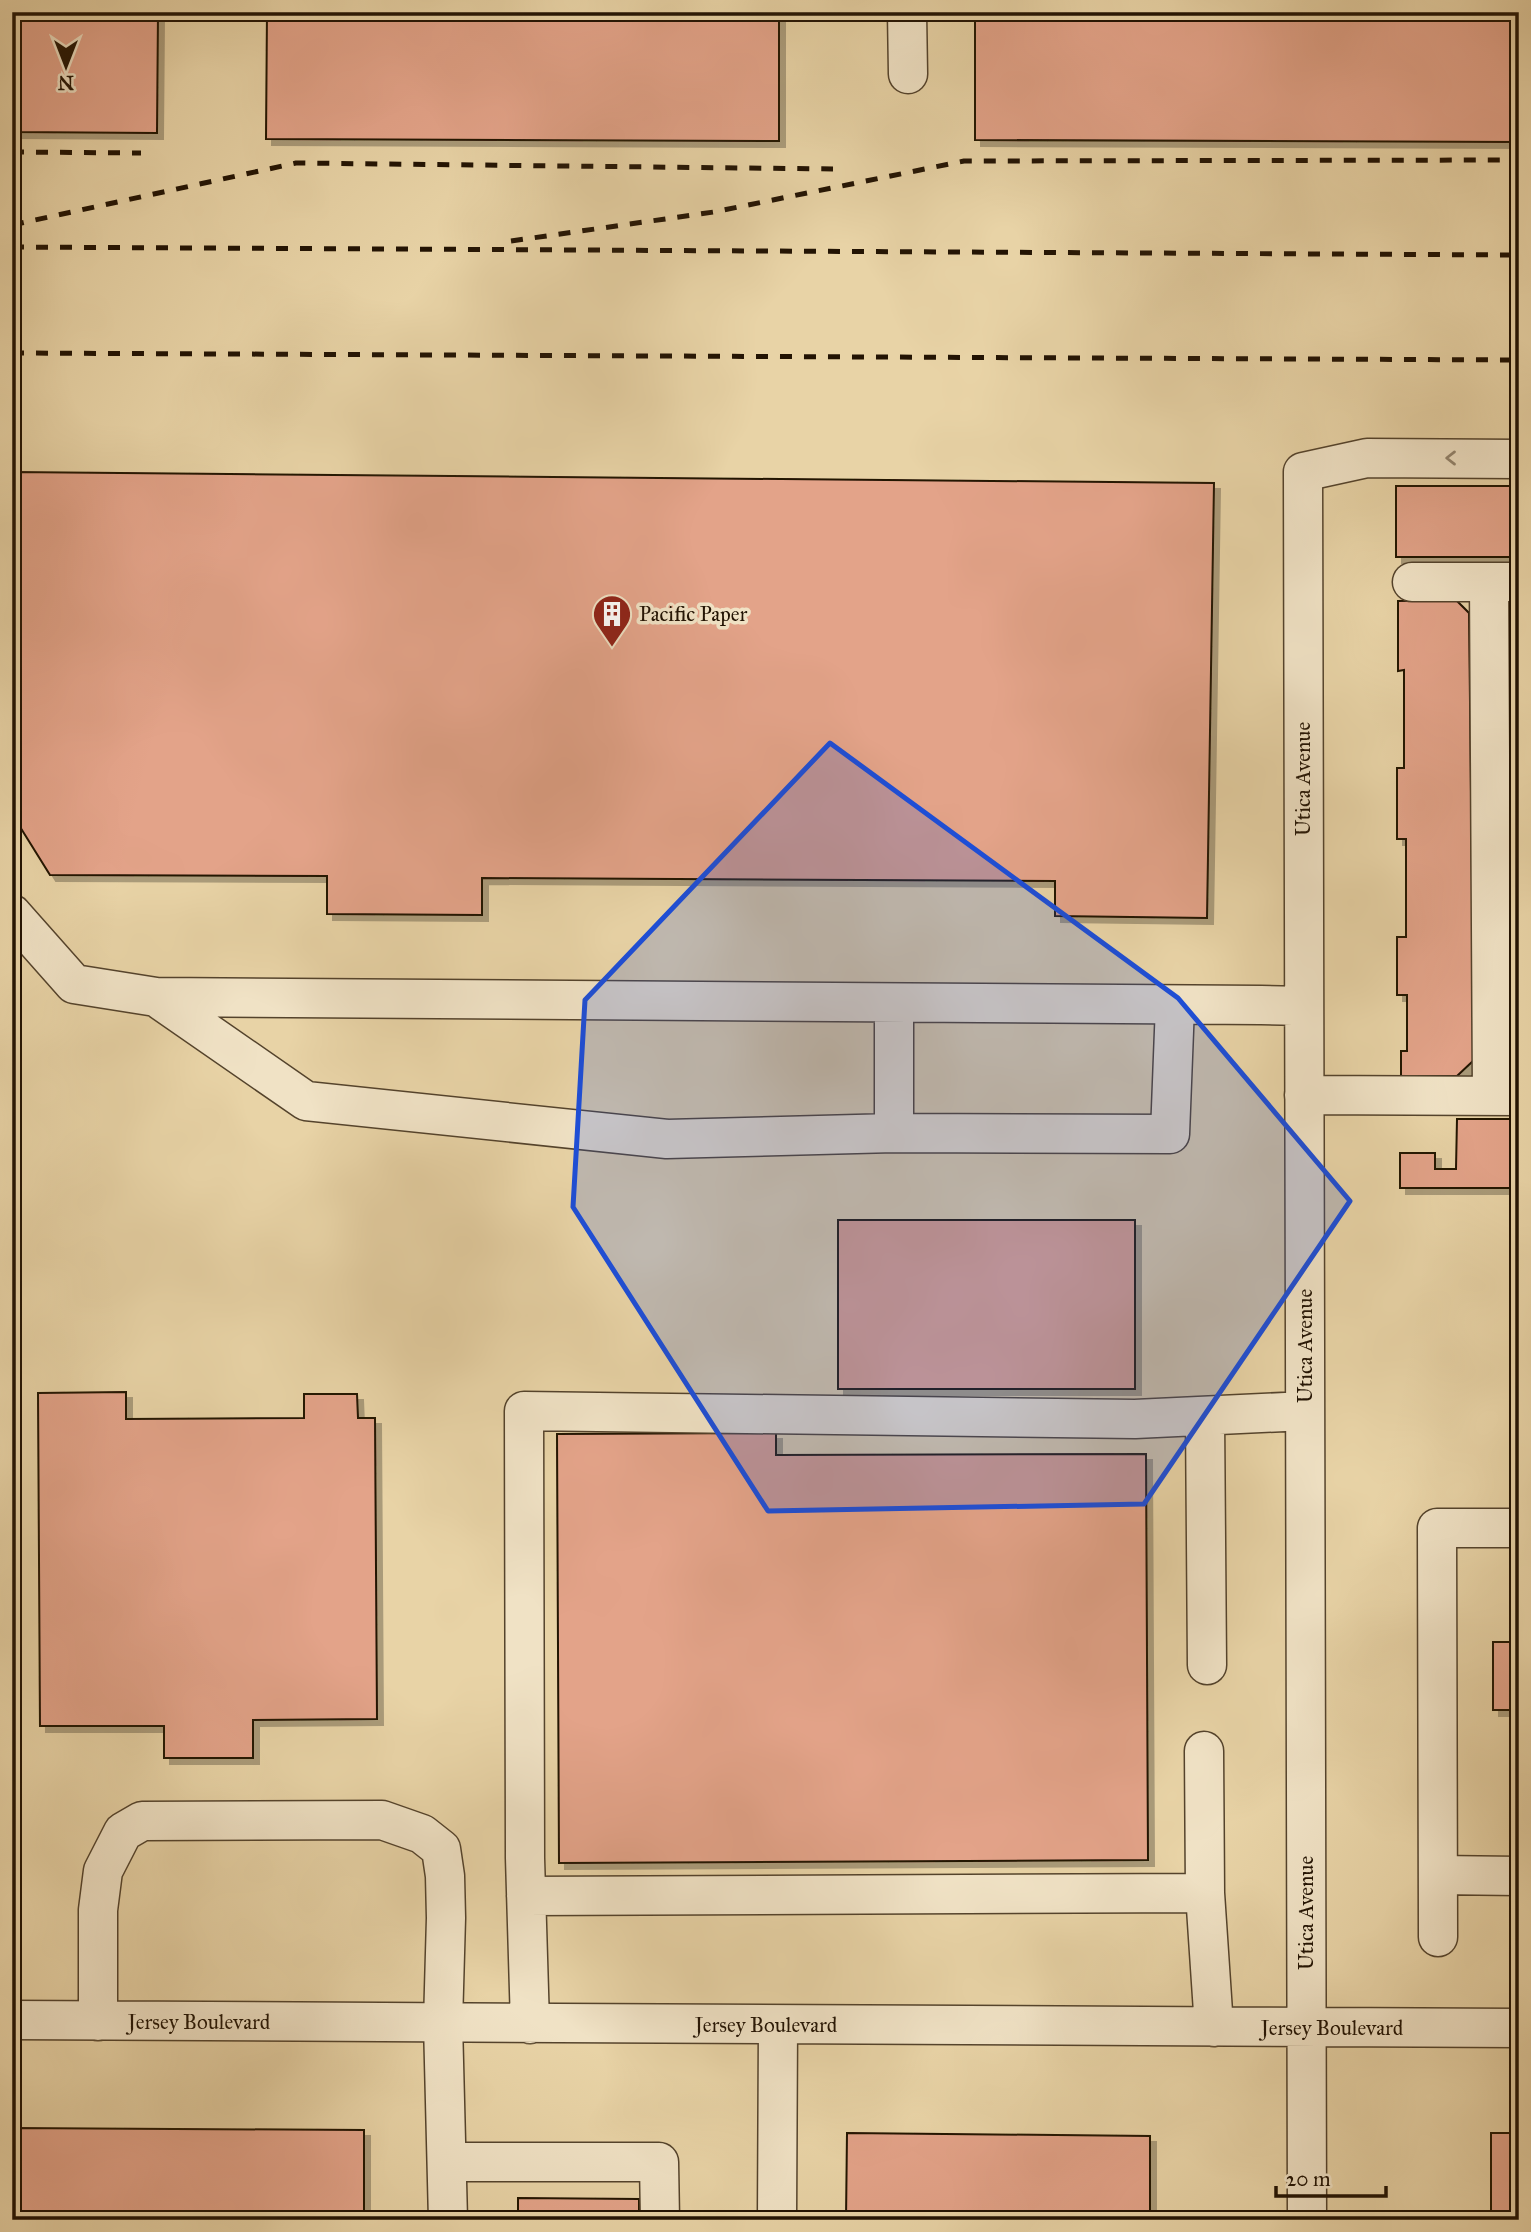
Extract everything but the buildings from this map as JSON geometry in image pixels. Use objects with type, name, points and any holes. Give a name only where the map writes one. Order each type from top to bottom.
[{"type":"street","points":[[908,12],[908,74]]},
{"type":"street","name":"Utica Avenue","points":[[1307,2220],[1303,472],[1367,458],[1519,459]]},
{"type":"street","points":[[1304,1095],[1506,1096],[1504,582],[1412,582]]},
{"type":"street","points":[[12,914],[74,984],[156,997],[1304,1006]]},
{"type":"street","points":[[156,997],[306,1101],[667,1139],[894,1133],[1170,1134],[1175,1004]]},
{"type":"street","points":[[894,1003],[894,1133]]},
{"type":"street","points":[[530,2024],[526,1896],[524,1411],[1135,1419],[1305,1411]]},
{"type":"street","points":[[1205,1416],[1207,1665]]},
{"type":"street","points":[[1438,1937],[1437,1528],[1519,1528]]},
{"type":"street","points":[[1204,1751],[1205,1893],[1214,2027]]},
{"type":"street","points":[[98,2021],[98,1910],[103,1871],[123,1832],[142,1821],[382,1820],[422,1834],[441,1850],[445,1877],[443,2023],[448,2220]]},
{"type":"street","points":[[1438,1875],[1519,1876]]},
{"type":"street","points":[[526,1896],[1205,1893]]},
{"type":"street","name":"Jersey Boulevard","points":[[12,2020],[1519,2028]]},
{"type":"street","points":[[777,2220],[778,2025]]},
{"type":"street","points":[[448,2162],[660,2162],[660,2220]]},
{"type":"highlighted area","points":[[830,743],[1178,998],[1350,1201],[1144,1504],[768,1511],[573,1207],[585,1000]]},
{"type":"railway","points":[[12,152],[141,153]]},
{"type":"railway","points":[[511,241],[714,212],[964,161],[1519,160]]},
{"type":"railway","points":[[12,225],[296,163],[833,169]]},
{"type":"railway","points":[[12,247],[1519,255]]},
{"type":"railway","points":[[12,353],[1519,360]]},
{"type":"place","name":"Pacific Paper","points":[[612,648]]}]
